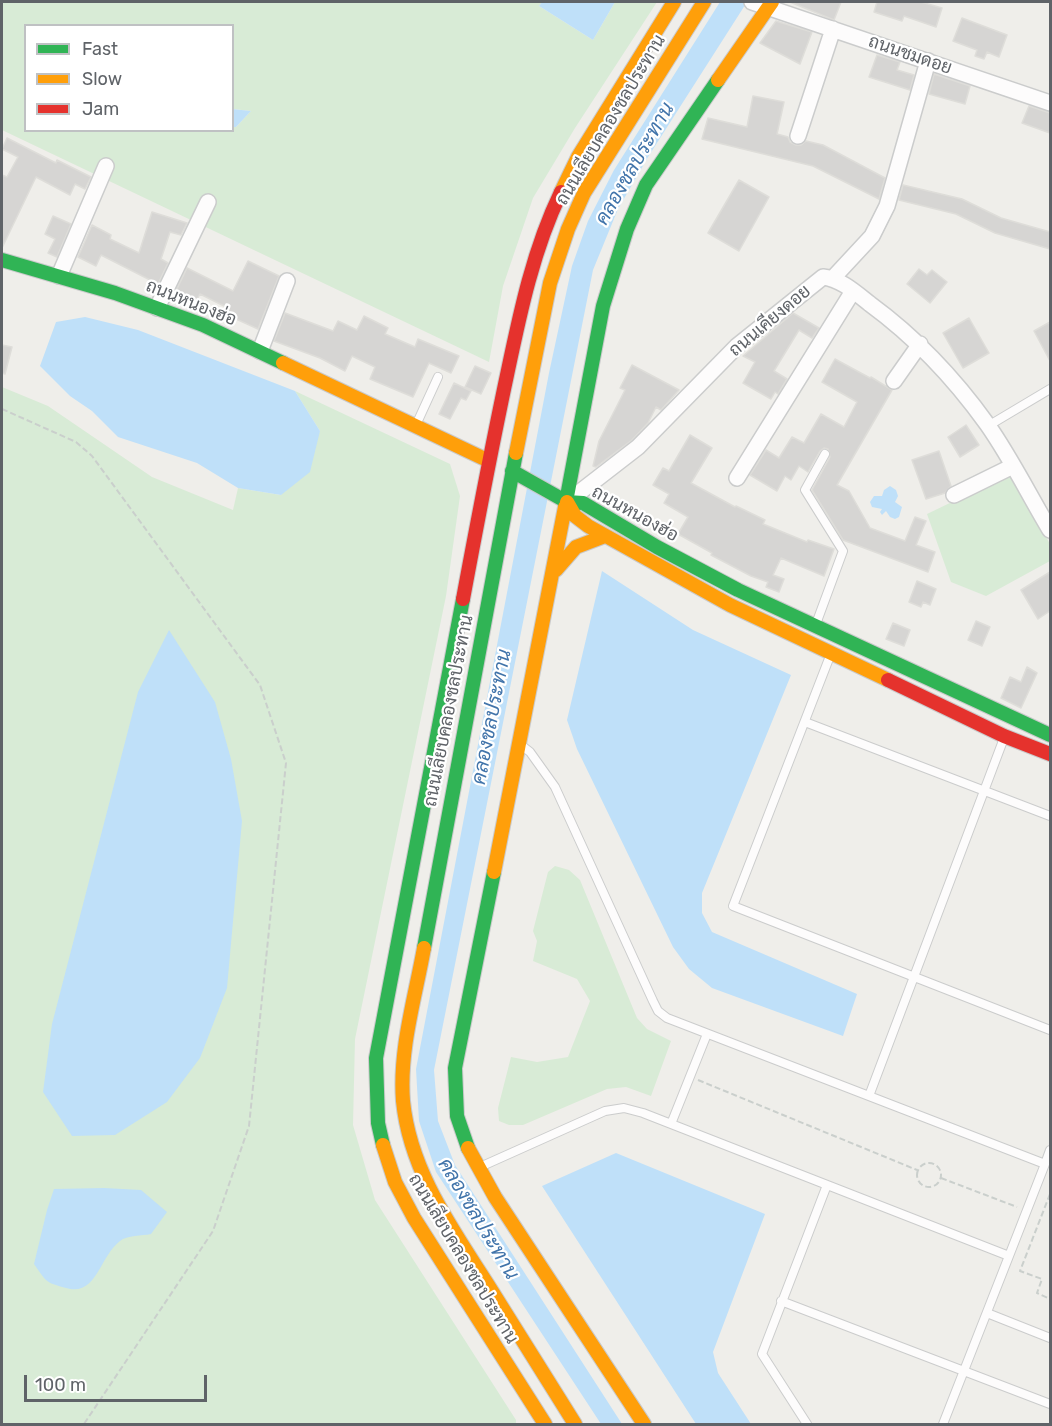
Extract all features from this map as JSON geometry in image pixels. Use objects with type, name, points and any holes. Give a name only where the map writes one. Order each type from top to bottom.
[{"type":"main road","name":"ถนนเลียบคลองชลประทาน","points":[[545,1425],[414,1218],[395,1182],[385,1155],[378,1123],[375,1089],[376,1058],[489,462],[525,287],[552,210],[578,157],[674,2]]},
{"type":"main road","name":"ถนนเลียบคลองชลประทาน","points":[[575,1425],[437,1205],[417,1164],[407,1131],[403,1099],[403,1060],[512,471],[545,304],[558,257],[584,194],[704,2]]},
{"type":"main road","points":[[644,1425],[495,1197],[479,1168],[464,1139],[457,1117],[455,1068],[520,744],[603,306],[616,257],[635,207],[670,148],[770,4]]},
{"type":"main road","name":"ถนนหนองฮ่อ","points":[[2,260],[157,308],[260,351],[512,471],[567,502],[583,503],[657,547],[738,590],[1050,735]]},
{"type":"main road","name":"ถนนหนองฮ่อ","points":[[567,502],[575,516],[605,536],[730,605],[1004,736],[1050,754]]},
{"type":"main road","points":[[552,575],[566,554],[577,544],[605,536]]},
{"type":"main road","points":[[1004,736],[1013,719]]},
{"type":"street","name":"ถนนชมดอย","points":[[752,2],[770,4],[832,29],[1050,103]]},
{"type":"street","points":[[798,136],[832,29]]},
{"type":"street","points":[[833,278],[872,236],[887,206],[928,62]]},
{"type":"street","points":[[59,276],[106,166]]},
{"type":"street","points":[[157,308],[208,202]]},
{"type":"street","name":"ถนนเคียงดอย","points":[[567,502],[638,447],[737,346],[823,277],[833,278],[853,291],[894,321],[920,344],[988,426],[1050,530]]},
{"type":"street","points":[[260,351],[287,281]]},
{"type":"street","points":[[737,478],[853,291]]},
{"type":"street","points":[[894,381],[920,344]]},
{"type":"street","points":[[954,495],[1013,466]]},
{"type":"lane","points":[[415,426],[438,377]]},
{"type":"lane","points":[[988,426],[1050,389]]},
{"type":"lane","points":[[815,627],[843,551],[806,490],[825,454]]},
{"type":"lane","points":[[831,654],[733,906],[1050,1030]]},
{"type":"lane","points":[[805,722],[1050,816]]},
{"type":"lane","points":[[869,1096],[1004,736]]},
{"type":"lane","points":[[520,744],[530,752],[555,787],[658,1011],[667,1018],[707,1034],[1045,1164]]},
{"type":"lane","points":[[671,1124],[707,1034]]},
{"type":"lane","points":[[479,1168],[605,1111],[624,1108],[671,1124],[1009,1256]]},
{"type":"lane","points":[[943,1425],[1050,1150]]},
{"type":"lane","points":[[807,1425],[762,1354],[827,1185]]},
{"type":"lane","points":[[782,1301],[1050,1404]]},
{"type":"lane","points":[[987,1312],[1050,1338]]},
{"type":"path","points":[[2,409],[76,442],[92,456],[260,685],[286,763],[249,1126],[213,1231],[84,1425]]},
{"type":"path","points":[[690,1077],[917,1170]]},
{"type":"path","points":[[931,1162],[939,1168],[941,1178],[934,1186],[926,1187],[917,1179],[917,1170],[924,1163],[931,1162]]},
{"type":"path","points":[[941,1178],[1042,1216]]},
{"type":"path","points":[[1050,1194],[1020,1271],[1042,1280],[1037,1293],[1050,1299]]},
{"type":"green space","points":[[2,2],[542,2],[539,6],[593,40],[615,2],[657,2],[575,128],[533,198],[503,286],[489,362],[2,130]]},
{"type":"green space","points":[[2,387],[48,406],[152,477],[233,510],[238,488],[281,495],[320,431],[295,391],[450,464],[460,496],[446,596],[355,1039],[353,1125],[375,1200],[516,1420],[516,1424],[2,1424]]},
{"type":"green space","points":[[1010,474],[1050,544],[1050,561],[986,596],[951,582],[927,514]]},
{"type":"green space","points":[[555,866],[569,870],[580,880],[637,1018],[647,1029],[671,1041],[651,1096],[626,1087],[607,1089],[523,1125],[509,1125],[499,1121],[498,1108],[511,1057],[537,1062],[568,1057],[590,1001],[577,979],[533,961],[537,941],[533,931],[548,872]]},
{"type":"water","points":[[542,2],[615,2],[593,40],[539,6]]},
{"type":"water","name":"คลองชลประทาน","points":[[720,2],[747,2],[648,157],[618,209],[593,270],[434,1070],[438,1121],[455,1165],[622,1424],[601,1424],[436,1172],[419,1121],[416,1069],[549,373],[572,266],[588,221],[614,170]]},
{"type":"water","points":[[234,109],[251,111],[234,127]]},
{"type":"water","points":[[85,317],[138,330],[295,391],[320,431],[310,472],[281,495],[238,488],[197,463],[118,437],[92,411],[70,396],[40,366],[56,322]]},
{"type":"water","points":[[890,486],[896,490],[898,496],[895,502],[902,507],[899,517],[895,519],[890,517],[886,511],[882,515],[880,512],[882,509],[872,507],[870,502],[874,496],[882,496],[884,490]]},
{"type":"water","points":[[602,571],[693,630],[791,675],[702,893],[702,913],[712,932],[857,994],[843,1036],[712,988],[689,969],[673,947],[577,749],[567,720]]},
{"type":"water","points":[[169,630],[215,702],[231,759],[242,821],[227,988],[200,1058],[167,1102],[115,1135],[72,1136],[43,1092],[52,1024],[138,692]]},
{"type":"water","points":[[616,1153],[765,1214],[713,1352],[718,1373],[751,1424],[696,1424],[542,1186]]},
{"type":"water","points":[[54,1189],[141,1190],[167,1212],[151,1234],[120,1241],[85,1287],[66,1288],[50,1283],[34,1264]]},
{"type":"building","points":[[790,2],[841,2],[834,20]]},
{"type":"building","points":[[877,2],[921,2],[942,8],[936,27],[904,16],[902,21],[874,12]]},
{"type":"building","points":[[962,18],[1007,35],[999,57],[987,52],[984,59],[975,56],[977,50],[953,41]]},
{"type":"building","points":[[776,21],[812,32],[800,64],[760,43]]},
{"type":"building","points":[[877,55],[900,62],[897,70],[914,75],[910,90],[869,77]]},
{"type":"building","points":[[934,74],[970,86],[965,104],[929,94]]},
{"type":"building","points":[[753,96],[784,102],[777,134],[788,137],[790,142],[796,145],[801,145],[806,141],[823,145],[885,178],[879,199],[813,166],[702,139],[708,118],[747,127]]},
{"type":"building","points":[[1029,106],[1050,113],[1050,133],[1022,123]]},
{"type":"building","points":[[7,138],[56,163],[57,160],[91,177],[85,189],[75,184],[70,195],[36,177],[2,248],[2,175],[7,177],[18,157],[2,149]]},
{"type":"building","points":[[739,180],[769,197],[739,251],[708,233]]},
{"type":"building","points":[[903,185],[962,199],[1001,218],[1050,232],[1050,249],[995,233],[956,214],[899,200]]},
{"type":"building","points":[[152,212],[187,223],[181,235],[170,232],[161,259],[168,263],[158,284],[101,255],[96,266],[78,257],[92,225],[111,235],[110,239],[139,253]]},
{"type":"building","points":[[53,216],[71,224],[57,257],[48,253],[55,239],[45,234]]},
{"type":"building","points":[[248,261],[279,276],[258,329],[223,313],[226,307],[200,294],[195,303],[175,293],[187,268],[233,291]]},
{"type":"building","points":[[919,269],[927,275],[932,270],[947,282],[930,303],[907,284]]},
{"type":"building","points":[[285,313],[333,331],[338,321],[357,330],[364,316],[388,328],[385,334],[415,347],[418,339],[459,356],[451,373],[429,363],[413,397],[370,379],[375,367],[352,356],[345,371],[320,358],[274,341]]},
{"type":"building","points":[[793,313],[819,328],[812,338],[799,330],[774,371],[787,379],[778,394],[775,392],[771,399],[743,383],[755,362],[743,356]]},
{"type":"building","points":[[969,318],[989,353],[963,368],[943,333]]},
{"type":"building","points":[[1050,322],[1050,361],[1034,331]]},
{"type":"building","points":[[2,345],[12,347],[5,374],[2,373]]},
{"type":"building","points":[[835,359],[892,390],[837,485],[849,491],[870,528],[905,541],[915,517],[926,521],[916,545],[935,552],[928,572],[843,540],[812,490],[830,457],[828,449],[824,448],[820,451],[808,472],[799,466],[791,480],[785,476],[777,491],[750,475],[766,450],[779,458],[792,437],[804,443],[821,414],[844,427],[857,402],[822,382]]},
{"type":"building","points":[[632,365],[679,390],[661,410],[656,407],[648,423],[632,440],[596,467],[593,466],[599,441],[625,390],[620,388]]},
{"type":"building","points":[[475,366],[491,373],[481,394],[465,387]]},
{"type":"building","points":[[454,383],[471,391],[466,400],[461,398],[450,419],[439,414]]},
{"type":"building","points":[[966,425],[979,445],[960,457],[948,437]]},
{"type":"building","points":[[690,435],[712,448],[691,483],[765,520],[763,524],[807,542],[808,540],[834,549],[824,576],[781,558],[773,575],[784,579],[779,592],[766,587],[768,582],[751,576],[711,555],[712,553],[678,534],[688,517],[664,503],[669,494],[653,485],[663,468],[669,471]]},
{"type":"building","points":[[939,451],[951,486],[945,493],[926,499],[912,460]]},
{"type":"building","points":[[1050,572],[1050,611],[1038,619],[1021,590]]},
{"type":"building","points":[[917,581],[936,589],[930,605],[923,602],[921,607],[909,602]]},
{"type":"building","points":[[976,621],[990,627],[982,646],[968,640]]},
{"type":"building","points":[[893,623],[910,630],[904,646],[886,639]]},
{"type":"building","points":[[1027,667],[1037,673],[1021,708],[1001,698],[1010,677],[1021,682]]},
{"type":"traffic: fast","points":[[565,507],[603,306],[627,229],[646,185],[718,80]]},
{"type":"traffic: fast","points":[[2,260],[115,293],[203,325],[283,363]]},
{"type":"traffic: fast","points":[[424,948],[516,453]]},
{"type":"traffic: fast","points":[[512,471],[567,502],[583,503],[657,547],[738,590],[1050,735]]},
{"type":"traffic: fast","points":[[383,1145],[378,1123],[376,1058],[463,599]]},
{"type":"traffic: fast","points":[[468,1148],[457,1116],[455,1068],[494,872]]},
{"type":"traffic: slow","points":[[561,192],[578,157],[674,2]]},
{"type":"traffic: slow","points":[[516,453],[550,283],[568,229],[584,193],[704,2]]},
{"type":"traffic: slow","points":[[718,80],[772,2]]},
{"type":"traffic: slow","points":[[283,363],[489,461]]},
{"type":"traffic: slow","points":[[567,502],[575,516],[588,526],[730,605],[888,680]]},
{"type":"traffic: slow","points":[[494,872],[565,507]]},
{"type":"traffic: slow","points":[[556,570],[576,547],[605,536]]},
{"type":"traffic: slow","points":[[424,948],[409,1024],[402,1082],[407,1127],[414,1151],[434,1198],[575,1424]]},
{"type":"traffic: slow","points":[[383,1145],[395,1182],[414,1218],[545,1424]]},
{"type":"traffic: slow","points":[[468,1148],[495,1197],[644,1424]]},
{"type":"traffic: jam","points":[[463,599],[522,305],[535,259],[561,192]]},
{"type":"traffic: jam","points":[[888,680],[1004,736],[1050,754]]}]
